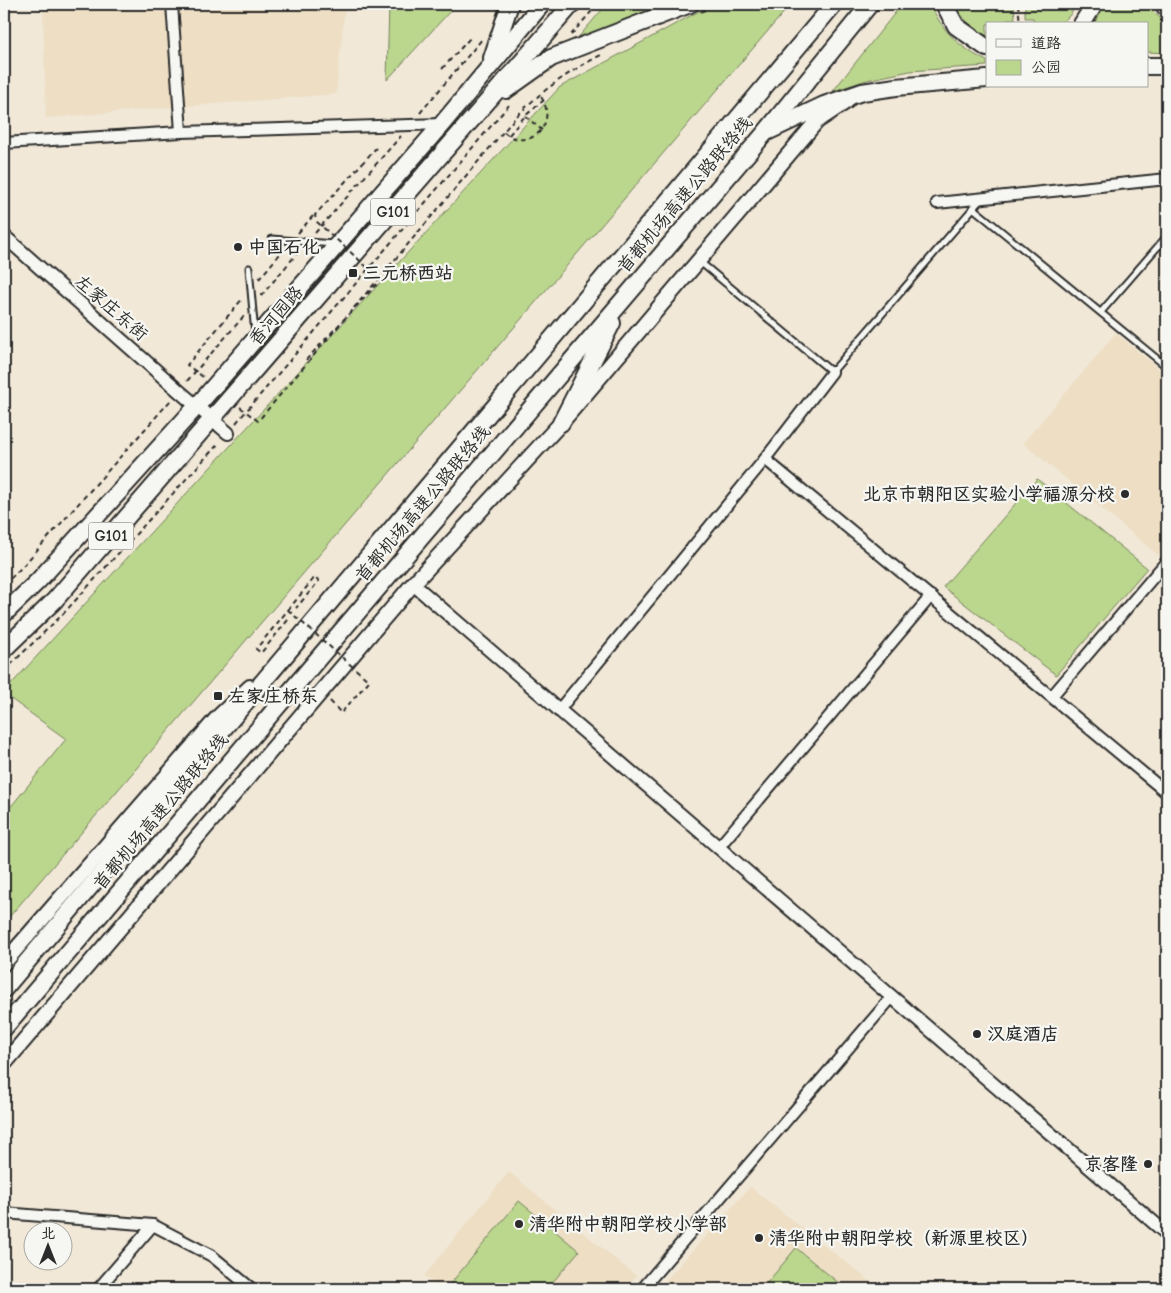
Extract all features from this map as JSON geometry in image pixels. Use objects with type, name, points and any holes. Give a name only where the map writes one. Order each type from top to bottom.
[{"type":"highway","points":[[490,65],[510,4]]},
{"type":"highway","name":"香河园路","points":[[4,614],[38,581],[197,406],[442,124],[542,4]]},
{"type":"highway","name":"香河园路","points":[[4,649],[54,601],[572,4]]},
{"type":"highway","name":"首都机场高速公路联络线","points":[[4,989],[834,4]]},
{"type":"highway","name":"首都机场高速公路联络线","points":[[4,1028],[765,133],[870,4]]},
{"type":"highway","points":[[944,4],[956,26],[986,47]]},
{"type":"highway","points":[[1083,22],[1093,4]]},
{"type":"highway","points":[[484,106],[551,58],[693,10]]},
{"type":"highway","points":[[1148,66],[1167,66]]},
{"type":"highway","points":[[765,133],[824,105],[862,92],[986,79]]},
{"type":"highway","points":[[561,423],[624,299]]},
{"type":"main road","points":[[4,1064],[412,584],[561,423],[817,121],[862,92]]},
{"type":"main road","points":[[4,963],[218,717],[299,640]]},
{"type":"street","points":[[172,4],[181,132]]},
{"type":"street","points":[[4,143],[181,132],[442,124]]},
{"type":"street","points":[[937,203],[1167,179]]},
{"type":"street","name":"左家庄东街","points":[[4,236],[228,433]]},
{"type":"street","points":[[558,711],[765,459],[832,372]]},
{"type":"street","points":[[765,459],[1167,793]]},
{"type":"street","points":[[1052,696],[1167,562]]},
{"type":"street","points":[[412,584],[1167,1234]]},
{"type":"street","points":[[718,848],[931,596]]},
{"type":"street","points":[[642,1289],[892,997]]},
{"type":"street","points":[[4,1213],[153,1225],[212,1256],[252,1289]]},
{"type":"street","points":[[98,1289],[153,1225]]},
{"type":"lane","points":[[698,260],[832,372],[982,199]]},
{"type":"lane","points":[[973,208],[1167,367]]},
{"type":"lane","points":[[1101,312],[1167,236]]},
{"type":"lane","points":[[272,239],[336,244]]},
{"type":"lane","points":[[250,268],[255,338]]},
{"type":"path","points":[[569,38],[598,4]]},
{"type":"path","points":[[693,10],[715,4]]},
{"type":"path","points":[[1018,4],[1020,22]]},
{"type":"path","points":[[1150,4],[1167,21]]},
{"type":"path","points":[[1158,4],[1167,12]]},
{"type":"path","points":[[442,70],[470,38]]},
{"type":"path","points":[[230,399],[258,421],[307,361],[539,94],[579,66],[608,51]]},
{"type":"path","points":[[504,132],[508,136],[520,139],[536,135],[542,130],[548,115],[544,100],[539,94]]},
{"type":"path","points":[[4,671],[63,614],[228,433],[514,100]]},
{"type":"path","points":[[508,136],[525,116],[544,100]]},
{"type":"path","points":[[525,116],[542,130]]},
{"type":"path","points":[[307,361],[378,283],[378,277],[316,221],[316,215],[376,148]]},
{"type":"path","points":[[214,386],[187,365],[313,216]]},
{"type":"path","points":[[288,620],[261,653],[256,649],[315,577],[319,581],[296,608]]},
{"type":"path","points":[[288,610],[369,681],[341,713],[322,692]]},
{"type":"shaded area","points":[[43,4],[345,4],[336,94],[46,118]]},
{"type":"shaded area","name":"北京市朝阳区实验小学福源分校","points":[[1116,333],[1167,376],[1167,544],[1158,555],[1023,443]]},
{"type":"shaded area","name":"清华附中朝阳学校小学部","points":[[509,1172],[636,1276],[625,1289],[441,1289],[424,1276]]},
{"type":"shaded area","name":"清华附中朝阳学校（新源里校区）","points":[[750,1187],[880,1289],[658,1289]]},
{"type":"green space","points":[[389,4],[454,4],[452,9],[387,80]]},
{"type":"green space","points":[[607,4],[670,4],[577,39]]},
{"type":"green space","points":[[712,4],[791,4],[4,923],[4,815],[66,739],[4,694],[4,692],[560,87]]},
{"type":"green space","points":[[902,4],[931,4],[946,31],[969,51],[986,60],[986,66],[910,71],[867,80],[833,91]]},
{"type":"green space","points":[[955,4],[1014,4],[1015,19],[1008,19],[1008,22],[986,22],[986,35],[968,23]]},
{"type":"green space","points":[[1025,4],[1077,4],[1063,22],[1034,22],[1033,18],[1025,18]]},
{"type":"green space","points":[[1102,4],[1146,4],[1167,25],[1167,53],[1148,52],[1148,22],[1093,22]]},
{"type":"green space","points":[[1037,479],[1147,568],[1056,675],[943,587]]},
{"type":"green space","points":[[519,1201],[579,1251],[547,1289],[446,1289]]},
{"type":"green space","points":[[796,1248],[846,1289],[762,1289]]},
{"type":"place","name":"中国石化","points":[[238,247]]},
{"type":"place","name":"三元桥西站","points":[[353,273]]},
{"type":"place","name":"北京市朝阳区实验小学福源分校","points":[[1125,494]]},
{"type":"place","name":"左家庄桥东","points":[[218,696]]},
{"type":"place","name":"汉庭酒店","points":[[977,1034]]},
{"type":"place","name":"京客隆","points":[[1148,1164]]},
{"type":"place","name":"清华附中朝阳学校小学部","points":[[519,1224]]},
{"type":"place","name":"清华附中朝阳学校（新源里校区）","points":[[759,1238]]}]
